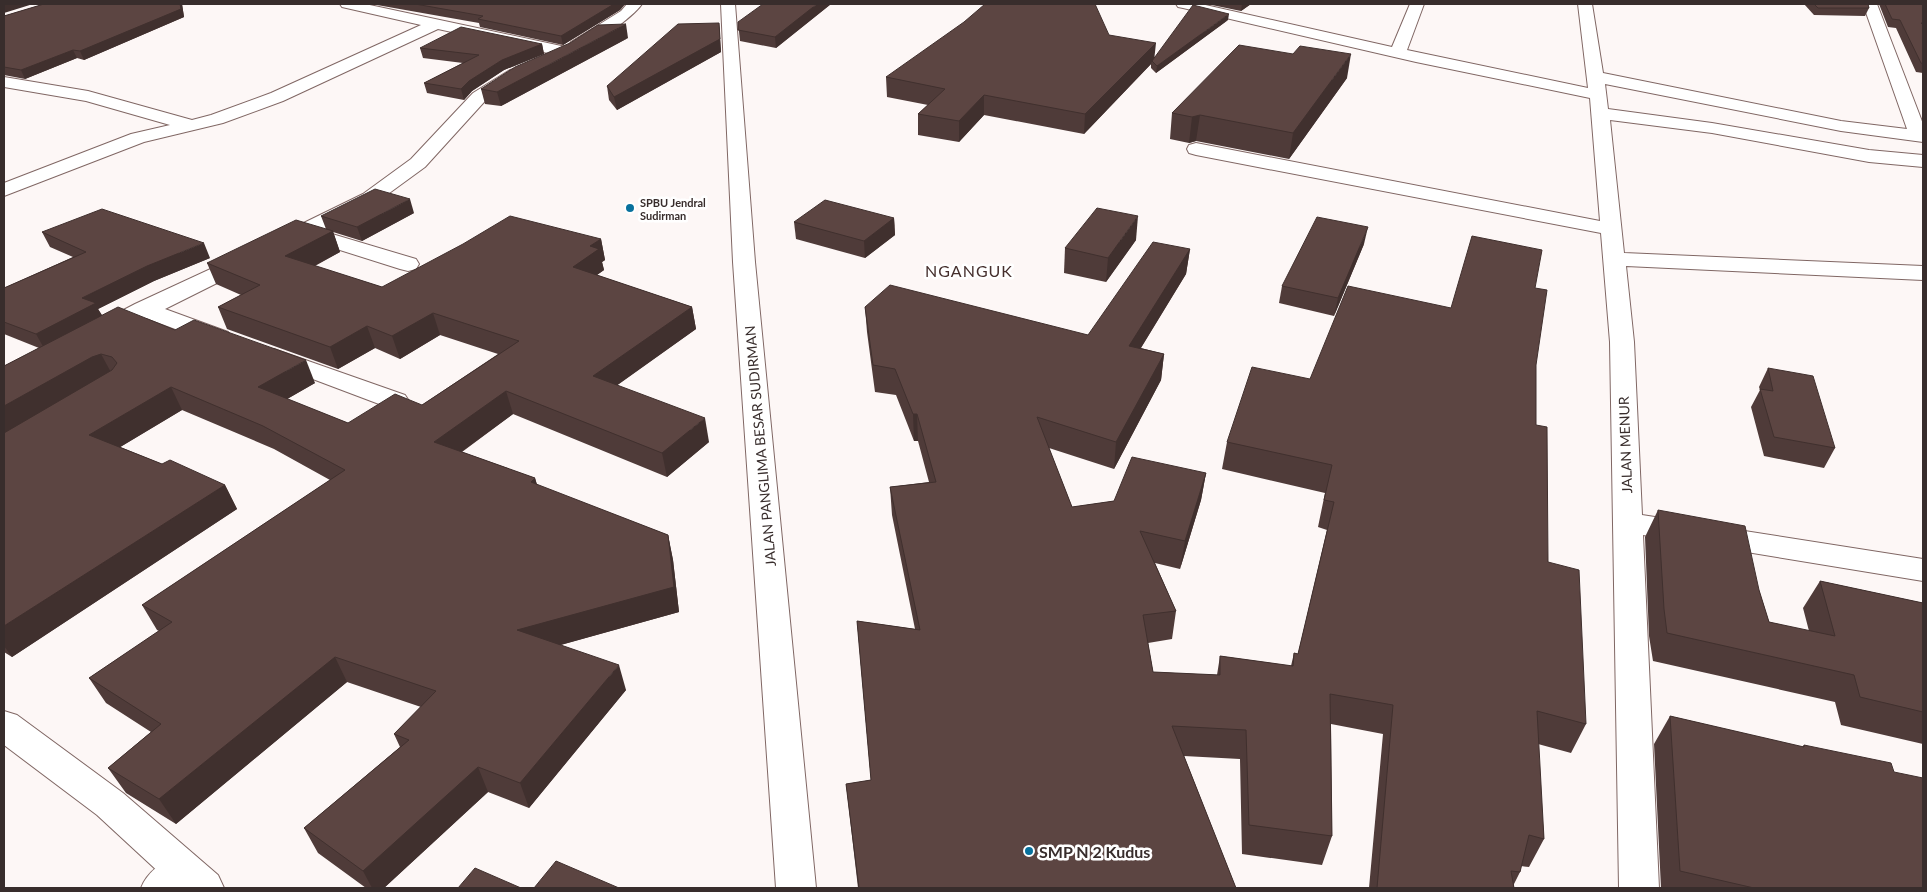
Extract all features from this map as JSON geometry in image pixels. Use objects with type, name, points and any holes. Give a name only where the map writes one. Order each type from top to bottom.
[{"type":"street","points":[[347,4],[566,52]]},
{"type":"street","points":[[84,340],[143,309],[304,232],[370,198],[418,163],[479,97],[511,76],[566,52],[626,14],[635,4]]},
{"type":"street","name":"JALAN PANGLIMA BESAR SUDIRMAN","points":[[728,4],[744,262],[796,888]]},
{"type":"street","points":[[1183,4],[1214,7],[1398,53],[1598,95],[1712,128],[1869,156],[1923,161]]},
{"type":"street","points":[[1398,53],[1417,4]]},
{"type":"street","name":"JALAN MENUR","points":[[1585,4],[1598,95],[1622,342],[1639,888]]},
{"type":"street","points":[[1598,95],[1921,137],[1870,4]]},
{"type":"street","points":[[4,190],[138,138],[192,125],[277,97],[436,24]]},
{"type":"street","points":[[4,82],[88,96],[192,125]]},
{"type":"street","points":[[1196,149],[1611,229]]},
{"type":"street","points":[[304,232],[408,264]]},
{"type":"street","points":[[1614,259],[1923,273]]},
{"type":"street","points":[[143,309],[396,401]]},
{"type":"street","points":[[1627,522],[1923,570]]},
{"type":"street","points":[[4,725],[110,804],[183,882]]},
{"type":"building","points":[[44,4],[180,4],[181,9],[80,51],[73,50],[21,70],[4,67],[4,16]]},
{"type":"building","points":[[415,4],[614,4],[561,36],[478,19],[483,16]]},
{"type":"building","points":[[763,4],[817,4],[775,37],[738,30],[738,22]]},
{"type":"building","points":[[985,4],[1095,4],[1109,35],[1156,43],[1085,114],[984,95],[959,121],[918,114],[945,89],[886,77],[964,22]]},
{"type":"building","points":[[1814,4],[1868,4],[1869,8],[1818,8]]},
{"type":"building","points":[[1885,4],[1923,4],[1923,23],[1921,23],[1923,25],[1923,64],[1900,20],[1892,19]]},
{"type":"building","points":[[1193,5],[1229,14],[1157,66],[1152,61]]},
{"type":"building","points":[[719,23],[720,39],[614,97],[607,86],[678,24]]},
{"type":"building","points":[[626,24],[497,92],[481,89],[515,67],[570,43],[598,25]]},
{"type":"building","points":[[461,27],[542,44],[502,60],[469,81],[461,89],[424,83],[479,55],[420,48]]},
{"type":"building","points":[[1239,45],[1293,54],[1300,46],[1351,54],[1293,133],[1200,115],[1192,117],[1172,113]]},
{"type":"building","points":[[375,189],[410,199],[357,227],[321,216]]},
{"type":"building","points":[[825,200],[894,218],[864,241],[794,222]]},
{"type":"building","points":[[1097,208],[1138,216],[1108,258],[1065,248]]},
{"type":"building","points":[[102,209],[204,243],[147,266],[82,298],[96,303],[36,334],[4,322],[4,288],[86,252],[42,232]]},
{"type":"building","points":[[510,216],[601,239],[590,246],[599,249],[573,267],[692,307],[593,376],[705,418],[662,453],[506,391],[434,442],[535,478],[531,482],[668,535],[674,587],[517,630],[619,665],[520,783],[478,767],[363,871],[304,828],[409,740],[394,734],[436,691],[335,657],[159,799],[108,768],[161,724],[89,678],[172,622],[142,605],[345,470],[263,426],[171,387],[89,435],[162,464],[170,460],[225,485],[4,626],[4,433],[112,370],[117,363],[112,357],[101,354],[92,357],[4,406],[4,366],[118,307],[175,330],[194,320],[306,360],[258,387],[348,423],[395,394],[422,405],[519,341],[433,313],[392,336],[367,326],[330,347],[218,307],[260,285],[207,263],[296,220],[333,231],[285,256],[382,287],[463,244]]},
{"type":"building","points":[[1317,217],[1368,227],[1338,298],[1282,286]]},
{"type":"building","points":[[1472,236],[1542,250],[1535,288],[1547,290],[1536,365],[1536,425],[1547,427],[1548,562],[1579,570],[1586,724],[1537,711],[1544,839],[1529,835],[1520,872],[1511,871],[1514,888],[1377,888],[1393,705],[1330,694],[1332,836],[1249,825],[1246,730],[1172,726],[1236,888],[859,888],[846,784],[871,780],[857,621],[920,630],[890,487],[936,482],[917,414],[913,414],[895,369],[873,365],[865,307],[890,285],[1088,335],[1153,242],[1190,249],[1129,346],[1164,354],[1116,442],[1037,417],[1072,507],[1114,501],[1132,457],[1206,473],[1185,541],[1140,531],[1176,611],[1143,615],[1153,672],[1220,675],[1220,656],[1293,666],[1294,653],[1298,654],[1334,502],[1324,500],[1332,465],[1227,442],[1252,367],[1310,379],[1348,286],[1451,308]]},
{"type":"building","points":[[1768,368],[1813,376],[1835,448],[1774,437],[1760,389],[1773,391]]},
{"type":"building","points":[[1658,510],[1745,526],[1759,590],[1769,622],[1835,636],[1820,581],[1923,603],[1923,712],[1860,697],[1854,675],[1667,633]]},
{"type":"building","points":[[1670,716],[1804,747],[1804,745],[1891,763],[1894,772],[1923,778],[1923,888],[1754,888],[1680,871]]},
{"type":"building","points":[[556,861],[619,888],[534,888]]},
{"type":"building","points":[[475,868],[521,888],[458,888]]},
{"type":"place","name":"SPBU Jendral Sudirman","points":[[630,208]]},
{"type":"place","name":"SMP N 2 Kudus","points":[[1029,851]]},
{"type":"district","name":"NGANGUK","points":[[969,270]]}]
